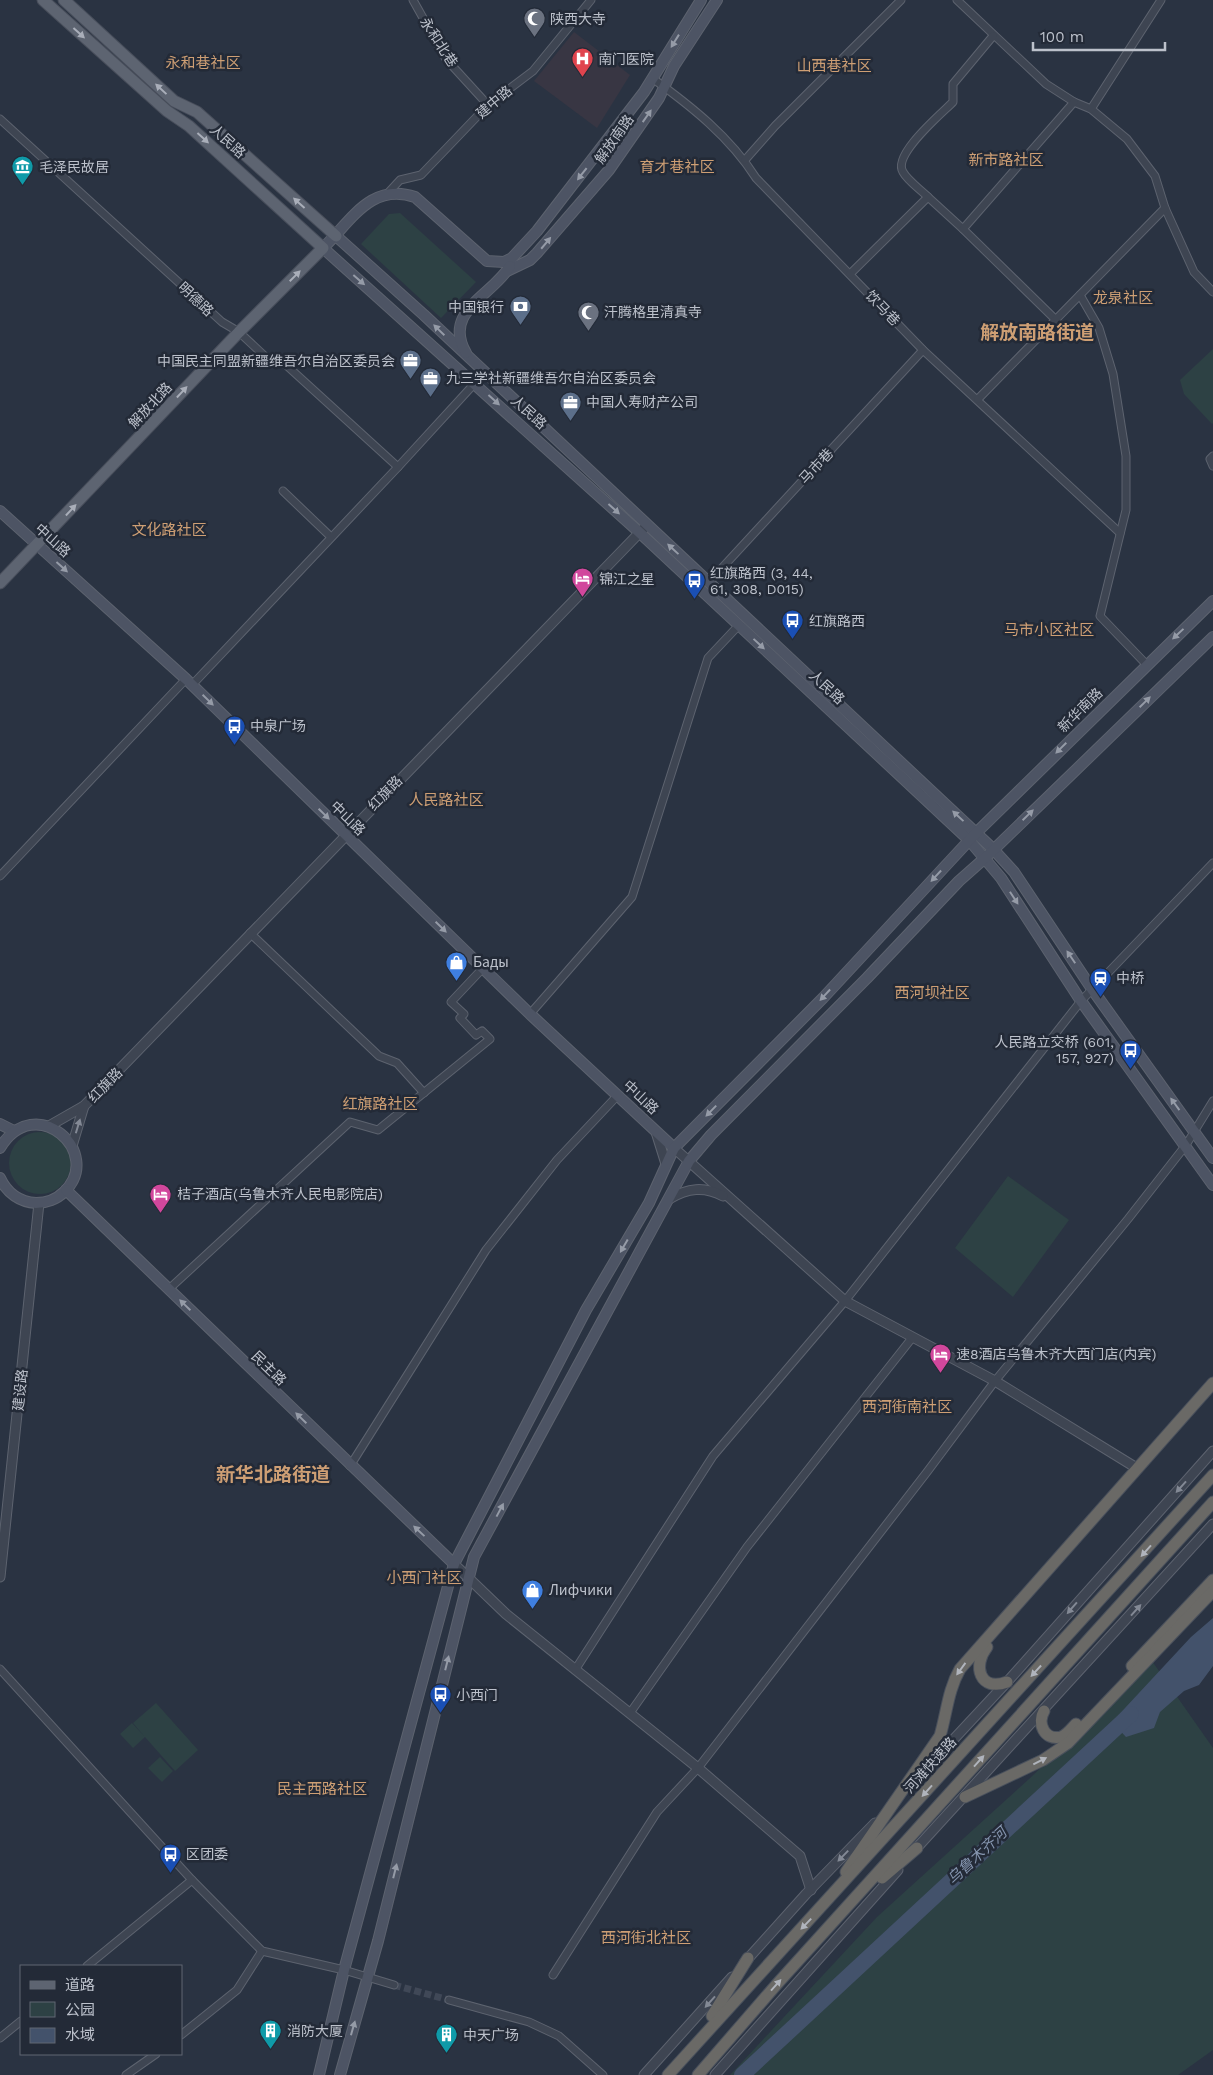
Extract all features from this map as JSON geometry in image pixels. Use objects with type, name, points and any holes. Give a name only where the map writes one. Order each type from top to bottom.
[{"type":"highway","points":[[825,1904],[886,1812],[940,1736],[947,1713],[948,1697],[952,1682],[960,1668],[1213,1383]]},
{"type":"highway","points":[[1007,1682],[994,1684],[983,1678],[978,1667],[981,1654],[1213,1391]]},
{"type":"highway","name":"河滩快速路","points":[[668,2075],[698,2039],[825,1904],[1213,1475]]},
{"type":"highway","points":[[698,2075],[777,1984],[1213,1502]]},
{"type":"highway","points":[[1044,1711],[1040,1721],[1047,1735],[1057,1738],[1067,1734],[1213,1580]]},
{"type":"highway","points":[[965,1797],[1044,1760],[1068,1743],[1213,1592]]},
{"type":"highway","points":[[848,1906],[917,1848]]},
{"type":"highway","points":[[698,2039],[748,1958]]},
{"type":"main road","name":"人民路","points":[[43,0],[167,111],[189,126],[475,383],[708,582],[972,836],[1081,1001],[1213,1184]]},
{"type":"main road","name":"人民路","points":[[64,0],[174,101],[197,112],[336,236],[474,364],[643,528],[739,625],[972,836],[993,849],[1014,872],[1092,989],[1213,1158]]},
{"type":"main road","name":"解放南路","points":[[474,364],[461,345],[461,322],[465,312],[504,276],[518,252],[537,231],[597,154],[652,78],[701,0]]},
{"type":"main road","name":"解放南路","points":[[507,271],[530,260],[603,178],[659,98],[674,66],[717,0]]},
{"type":"main road","name":"解放南路","points":[[388,193],[402,192],[415,197],[487,261],[504,262],[518,252]]},
{"type":"main road","points":[[323,248],[368,202],[388,193]]},
{"type":"main road","name":"解放北路","points":[[0,583],[38,546],[239,332],[323,248]]},
{"type":"main road","points":[[480,256],[493,266],[507,271]]},
{"type":"main road","name":"中山路","points":[[0,511],[189,682],[530,1014],[674,1148]]},
{"type":"main road","name":"新华南路","points":[[319,2075],[344,1970],[454,1564],[586,1310],[648,1203],[674,1148],[823,998],[972,836],[1213,600]]},
{"type":"main road","points":[[340,2075],[368,1976],[474,1557],[689,1161],[711,1135],[867,978],[959,881],[1213,637]]},
{"type":"main road","points":[[0,1124],[14,1131]]},
{"type":"main road","points":[[0,1148],[14,1131],[25,1126],[37,1124],[49,1126],[62,1134],[72,1146],[76,1169],[66,1190],[58,1197],[39,1203],[27,1202],[16,1198],[7,1190],[0,1178]]},
{"type":"main road","name":"民主路","points":[[66,1190],[350,1466],[454,1564]]},
{"type":"street","name":"永和北巷","points":[[413,0],[446,59],[488,104]]},
{"type":"street","points":[[745,160],[775,126],[901,0]]},
{"type":"street","points":[[957,0],[1046,84],[1074,102],[1091,109],[1127,139],[1155,176],[1165,208],[1194,272],[1213,292]]},
{"type":"street","points":[[1091,109],[1161,0]]},
{"type":"street","name":"建中路","points":[[388,193],[400,180],[421,175],[488,104],[533,71],[588,1]]},
{"type":"street","points":[[993,36],[953,84],[953,102],[910,146],[900,162],[902,171],[1056,320]]},
{"type":"street","name":"饮马巷","points":[[652,78],[695,110],[745,160],[756,178],[923,350],[978,399],[1120,533]]},
{"type":"street","points":[[963,229],[1074,102]]},
{"type":"street","name":"明德路","points":[[0,119],[222,322],[239,332],[271,362],[285,364],[398,467]]},
{"type":"street","points":[[850,274],[928,197]]},
{"type":"street","points":[[978,399],[1165,208]]},
{"type":"street","points":[[1080,296],[1098,328],[1113,374],[1126,456],[1126,510],[1100,616],[1146,664]]},
{"type":"street","name":"马市巷","points":[[708,582],[923,350]]},
{"type":"street","points":[[0,876],[331,537],[475,383]]},
{"type":"street","points":[[1213,456],[1210,459],[1213,466]]},
{"type":"street","points":[[283,491],[331,537]]},
{"type":"street","name":"红旗路","points":[[84,1106],[643,528]]},
{"type":"street","points":[[530,1014],[632,897],[708,658],[739,625]]},
{"type":"street","points":[[575,1670],[713,1456],[845,1302],[1081,1001],[1213,863]]},
{"type":"street","points":[[250,933],[380,1056],[397,1063],[424,1093]]},
{"type":"street","points":[[169,1289],[350,1122],[378,1130],[490,1039],[482,1031],[476,1035],[460,1018],[464,1014],[451,1002],[483,968]]},
{"type":"street","points":[[350,1466],[486,1250],[557,1160],[618,1095]]},
{"type":"street","points":[[553,1975],[658,1812],[698,1768],[995,1382],[1122,1227],[1186,1145],[1213,1101]]},
{"type":"street","points":[[49,1126],[84,1106]]},
{"type":"street","points":[[72,1146],[84,1106]]},
{"type":"street","points":[[646,1121],[656,1132],[662,1146],[666,1164]]},
{"type":"street","points":[[674,1148],[845,1302],[995,1382],[1135,1466]]},
{"type":"street","points":[[669,1199],[683,1191],[698,1188],[713,1191],[737,1204]]},
{"type":"street","name":"建设路","points":[[0,1577],[39,1203]]},
{"type":"street","points":[[630,1714],[747,1547],[912,1338]]},
{"type":"street","points":[[644,2075],[748,1958],[1007,1682],[1213,1451]]},
{"type":"street","points":[[715,2075],[917,1848],[1213,1524]]},
{"type":"street","points":[[454,1564],[506,1614],[698,1768],[800,1856],[812,1890]]},
{"type":"street","points":[[0,1669],[192,1880],[262,1951],[368,1976],[394,1986]]},
{"type":"street","points":[[88,1965],[192,1880]]},
{"type":"street","points":[[182,2034],[237,1990],[262,1951]]},
{"type":"street","points":[[449,2000],[529,2022],[559,2036],[603,2075]]},
{"type":"street","points":[[0,2038],[20,2021]]},
{"type":"street","points":[[126,2075],[155,2055]]},
{"type":"shaded area","name":"南门医院","points":[[574,32],[630,75],[597,128],[534,81]]},
{"type":"green space","points":[[400,213],[476,282],[441,318],[361,244],[389,214]]},
{"type":"green space","points":[[1213,349],[1212,424],[1184,394],[1180,380]]},
{"type":"green space","points":[[34,1132],[46,1132],[62,1141],[69,1151],[71,1163],[69,1175],[62,1185],[46,1194],[34,1194],[23,1189],[14,1180],[9,1169],[9,1157],[14,1146],[23,1137]]},
{"type":"green space","points":[[1008,1176],[1069,1220],[1013,1297],[955,1248]]},
{"type":"green space","points":[[1152,1661],[1213,1748],[1213,2050],[1178,2075],[730,2075],[877,1917],[1029,1779]]},
{"type":"green space","points":[[156,1703],[198,1750],[175,1771],[145,1737],[133,1748],[120,1734],[132,1723],[144,1736],[133,1723]]},
{"type":"green space","points":[[160,1757],[173,1771],[162,1782],[148,1768]]},
{"type":"water","points":[[1213,1618],[1213,1666],[1199,1685],[1184,1691],[1160,1712],[1154,1728],[1126,1737],[1112,1722],[1191,1637]]},
{"type":"waterway","name":"乌鲁木齐河","points":[[742,2075],[1131,1714]]},
{"type":"tunnel","points":[[394,1985],[449,2000]]},
{"type":"place","name":"陕西大寺","points":[[534,38]]},
{"type":"place","name":"南门医院","points":[[582,78]]},
{"type":"place","name":"毛泽民故居","points":[[23,186]]},
{"type":"place","name":"中国银行","points":[[520,326]]},
{"type":"place","name":"汗腾格里清真寺","points":[[588,331]]},
{"type":"place","name":"中国民主同盟新疆维吾尔自治区委员会","points":[[411,380]]},
{"type":"place","name":"九三学社新疆维吾尔自治区委员会","points":[[430,397]]},
{"type":"place","name":"中国人寿财产公司","points":[[570,421]]},
{"type":"place","name":"锦江之星","points":[[583,598]]},
{"type":"place","name":"红旗路西 (3, 44, 61, 308, D015)","points":[[694,600]]},
{"type":"place","name":"红旗路西","points":[[793,640]]},
{"type":"place","name":"中泉广场","points":[[234,745]]},
{"type":"place","name":"Бады","points":[[457,981]]},
{"type":"place","name":"中桥","points":[[1100,997]]},
{"type":"place","name":"人民路立交桥 (601, 157, 927)","points":[[1130,1069]]},
{"type":"place","name":"桔子酒店(乌鲁木齐人民电影院店)","points":[[161,1213]]},
{"type":"place","name":"速8酒店乌鲁木齐大西门店(内宾)","points":[[940,1373]]},
{"type":"place","name":"Лифчики","points":[[533,1609]]},
{"type":"place","name":"小西门","points":[[440,1714]]},
{"type":"place","name":"区团委","points":[[170,1873]]},
{"type":"place","name":"消防大厦","points":[[271,2050]]},
{"type":"place","name":"中天广场","points":[[447,2054]]},
{"type":"district","name":"永和巷社区","points":[[203,63]]},
{"type":"district","name":"山西巷社区","points":[[834,66]]},
{"type":"district","name":"新市路社区","points":[[1006,160]]},
{"type":"district","name":"育才巷社区","points":[[677,167]]},
{"type":"district","name":"龙泉社区","points":[[1123,298]]},
{"type":"district","name":"解放南路街道","points":[[1037,332]]},
{"type":"district","name":"文化路社区","points":[[169,530]]},
{"type":"district","name":"马市小区社区","points":[[1049,630]]},
{"type":"district","name":"人民路社区","points":[[446,800]]},
{"type":"district","name":"西河坝社区","points":[[932,993]]},
{"type":"district","name":"红旗路社区","points":[[380,1104]]},
{"type":"district","name":"西河街南社区","points":[[907,1407]]},
{"type":"district","name":"新华北路街道","points":[[273,1474]]},
{"type":"district","name":"小西门社区","points":[[424,1578]]},
{"type":"district","name":"民主西路社区","points":[[322,1789]]},
{"type":"district","name":"西河街北社区","points":[[646,1938]]}]
